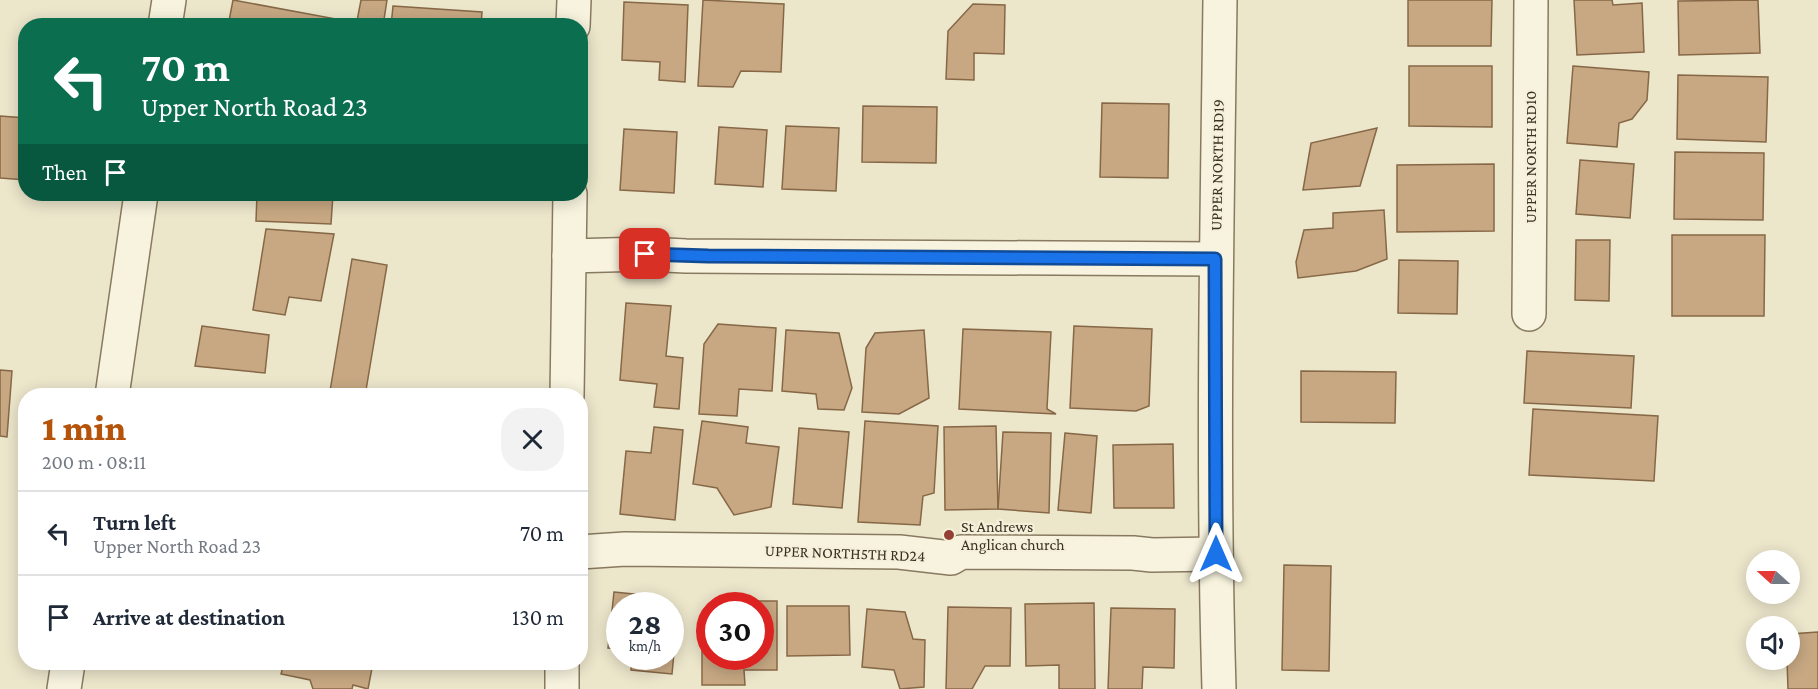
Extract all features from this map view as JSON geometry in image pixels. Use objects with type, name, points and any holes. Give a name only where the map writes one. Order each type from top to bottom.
[{"type":"street","points":[[166,18],[169,0]]},
{"type":"street","points":[[573,18],[574,0]]},
{"type":"street","name":"UPPER NORTH RD19","points":[[1219,689],[1215,259],[1220,0]]},
{"type":"street","name":"UPPER NORTH RD10","points":[[1529,314],[1532,0]]},
{"type":"street","points":[[113,388],[140,201]]},
{"type":"street","points":[[567,388],[570,201]]},
{"type":"street","points":[[569,256],[645,254],[1215,259]]},
{"type":"street","name":"UPPER NORTH5TH RD24","points":[[588,551],[625,549],[899,552],[951,558],[962,552],[1216,554]]},
{"type":"street","points":[[64,689],[68,670]]},
{"type":"street","points":[[562,670],[562,689]]},
{"type":"building","points":[[233,0],[331,18],[230,18]]},
{"type":"building","points":[[361,0],[387,0],[384,18],[358,18]]},
{"type":"building","points":[[703,0],[784,4],[781,72],[741,71],[733,87],[698,86]]},
{"type":"building","points":[[1408,0],[1492,0],[1491,46],[1408,46]]},
{"type":"building","points":[[1574,0],[1612,0],[1613,5],[1642,3],[1644,52],[1577,55]]},
{"type":"building","points":[[1758,0],[1760,53],[1679,55],[1678,1]]},
{"type":"building","points":[[624,2],[688,5],[685,82],[659,80],[660,62],[622,60]]},
{"type":"building","points":[[973,4],[1005,5],[1004,54],[974,53],[974,80],[946,79],[948,31]]},
{"type":"building","points":[[393,6],[482,12],[482,18],[392,18]]},
{"type":"building","points":[[1409,66],[1492,66],[1492,127],[1409,126]]},
{"type":"building","points":[[1573,66],[1649,72],[1647,100],[1632,119],[1619,123],[1617,147],[1567,143]]},
{"type":"building","points":[[1678,75],[1768,77],[1766,142],[1677,139]]},
{"type":"building","points":[[1102,103],[1169,104],[1168,178],[1100,177]]},
{"type":"building","points":[[863,106],[937,107],[936,163],[862,162]]},
{"type":"building","points":[[0,116],[18,117],[18,179],[0,178]]},
{"type":"building","points":[[786,126],[839,128],[836,191],[782,189]]},
{"type":"building","points":[[719,127],[767,130],[763,187],[715,184]]},
{"type":"building","points":[[1377,128],[1360,186],[1303,190],[1311,143]]},
{"type":"building","points":[[624,129],[677,132],[674,193],[620,190]]},
{"type":"building","points":[[1675,152],[1764,153],[1763,220],[1674,219]]},
{"type":"building","points":[[1580,160],[1634,164],[1630,218],[1576,214]]},
{"type":"building","points":[[1494,164],[1494,231],[1397,232],[1397,165]]},
{"type":"building","points":[[257,201],[333,201],[331,224],[256,221]]},
{"type":"building","points":[[1384,210],[1387,259],[1356,271],[1298,278],[1296,262],[1304,230],[1333,228],[1333,213]]},
{"type":"building","points":[[266,229],[334,234],[321,301],[289,297],[285,315],[253,310]]},
{"type":"building","points":[[1672,235],[1765,235],[1764,316],[1672,316]]},
{"type":"building","points":[[1576,240],[1610,240],[1609,301],[1575,300]]},
{"type":"building","points":[[352,259],[387,265],[366,388],[330,388]]},
{"type":"building","points":[[1399,260],[1458,261],[1457,314],[1398,313]]},
{"type":"building","points":[[626,303],[671,306],[666,356],[683,358],[679,409],[654,407],[657,384],[620,380]]},
{"type":"building","points":[[718,324],[776,328],[772,391],[739,389],[737,416],[699,414],[704,344]]},
{"type":"building","points":[[202,326],[269,335],[265,373],[195,366]]},
{"type":"building","points":[[1074,326],[1152,329],[1149,406],[1136,411],[1070,408]]},
{"type":"building","points":[[963,329],[1051,332],[1047,409],[1056,414],[959,409]]},
{"type":"building","points":[[786,330],[839,333],[852,388],[844,410],[818,409],[816,394],[782,391]]},
{"type":"building","points":[[924,330],[929,398],[899,414],[862,412],[866,348],[875,333]]},
{"type":"building","points":[[1527,351],[1634,356],[1631,408],[1524,403]]},
{"type":"building","points":[[0,370],[12,371],[7,437],[0,436]]},
{"type":"building","points":[[1301,371],[1396,372],[1395,423],[1301,422]]},
{"type":"building","points":[[1533,409],[1658,416],[1654,481],[1529,475]]},
{"type":"building","points":[[702,421],[748,427],[746,443],[779,447],[771,507],[734,515],[717,488],[693,484]]},
{"type":"building","points":[[865,421],[938,426],[934,493],[923,496],[920,525],[858,522]]},
{"type":"building","points":[[996,426],[998,509],[945,510],[944,427]]},
{"type":"building","points":[[654,427],[683,430],[675,520],[620,514],[626,451],[651,453]]},
{"type":"building","points":[[799,428],[849,432],[842,508],[793,504]]},
{"type":"building","points":[[1003,432],[1051,433],[1049,513],[998,509]]},
{"type":"building","points":[[1065,433],[1097,436],[1091,513],[1058,510]]},
{"type":"building","points":[[1173,444],[1174,508],[1114,508],[1113,445]]},
{"type":"building","points":[[1284,565],[1331,566],[1329,671],[1282,670]]},
{"type":"building","points":[[774,601],[777,601],[777,670],[774,670]]},
{"type":"building","points":[[1094,603],[1095,689],[1059,689],[1059,665],[1026,666],[1025,604]]},
{"type":"building","points":[[787,606],[849,606],[850,655],[787,656]]},
{"type":"building","points":[[948,607],[1011,608],[1010,666],[985,666],[972,689],[946,689]]},
{"type":"building","points":[[1111,608],[1175,609],[1174,668],[1143,667],[1142,689],[1108,689]]},
{"type":"building","points":[[867,609],[905,612],[913,639],[925,640],[924,687],[900,689],[894,670],[862,667]]},
{"type":"building","points":[[1818,632],[1818,689],[1788,689],[1787,670],[1800,670],[1800,633]]},
{"type":"building","points":[[282,670],[372,670],[368,689],[353,685],[352,689],[313,689],[310,680],[281,674]]},
{"type":"building","points":[[631,670],[672,670],[672,674]]},
{"type":"building","points":[[702,670],[744,670],[745,685],[702,685]]},
{"type":"place","name":"St Andrews Anglican church","points":[[949,535]]},
{"type":"route","points":[[645,254],[1215,259],[1216,554]]}]
